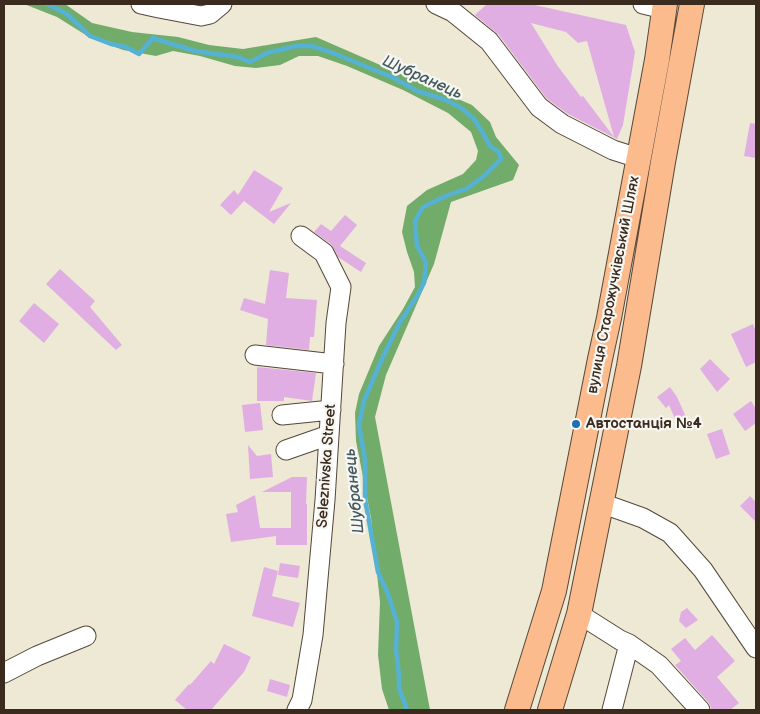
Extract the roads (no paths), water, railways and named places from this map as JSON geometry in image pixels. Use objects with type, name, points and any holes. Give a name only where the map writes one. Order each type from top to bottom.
[{"type":"main road","name":"вулиця Старожучківський Шлях","points":[[550,710],[579,614],[629,366],[692,4]]},
{"type":"main road","name":"вулиця Старожучківський Шлях","points":[[517,710],[550,607],[609,318],[657,60],[657,5]]},
{"type":"main road","points":[[550,607],[579,614]]},
{"type":"street","points":[[141,4],[201,16],[210,14],[222,4]]},
{"type":"street","points":[[436,4],[453,12],[488,41],[539,107],[562,124],[613,150],[638,158]]},
{"type":"street","name":"Seleznivska Street","points":[[297,710],[302,700],[313,635],[325,500],[336,323],[341,286],[324,253],[300,236]]},
{"type":"street","points":[[255,355],[334,364]]},
{"type":"street","points":[[282,415],[331,410]]},
{"type":"street","points":[[286,450],[329,435]]},
{"type":"street","points":[[601,503],[643,518],[670,533],[703,570],[756,648]]},
{"type":"street","points":[[579,614],[629,644],[659,665],[700,710]]},
{"type":"street","points":[[4,673],[37,656],[86,636]]},
{"type":"street","points":[[612,710],[629,644]]},
{"type":"waterway","name":"Шубранець","points":[[47,4],[67,14],[90,36],[111,44],[126,47],[139,54],[153,38],[195,51],[238,57],[250,62],[267,53],[296,46],[312,46],[394,78],[417,91],[443,99],[460,107],[474,119],[490,146],[499,152],[501,159],[485,175],[468,188],[423,207],[415,221],[417,246],[426,262],[424,283],[400,322],[381,361],[364,401],[359,425],[365,460],[365,499],[378,572],[388,594],[397,622],[396,649],[399,688],[407,710]]},
{"type":"place","name":"Автостанція №4","points":[[576,424]]}]
